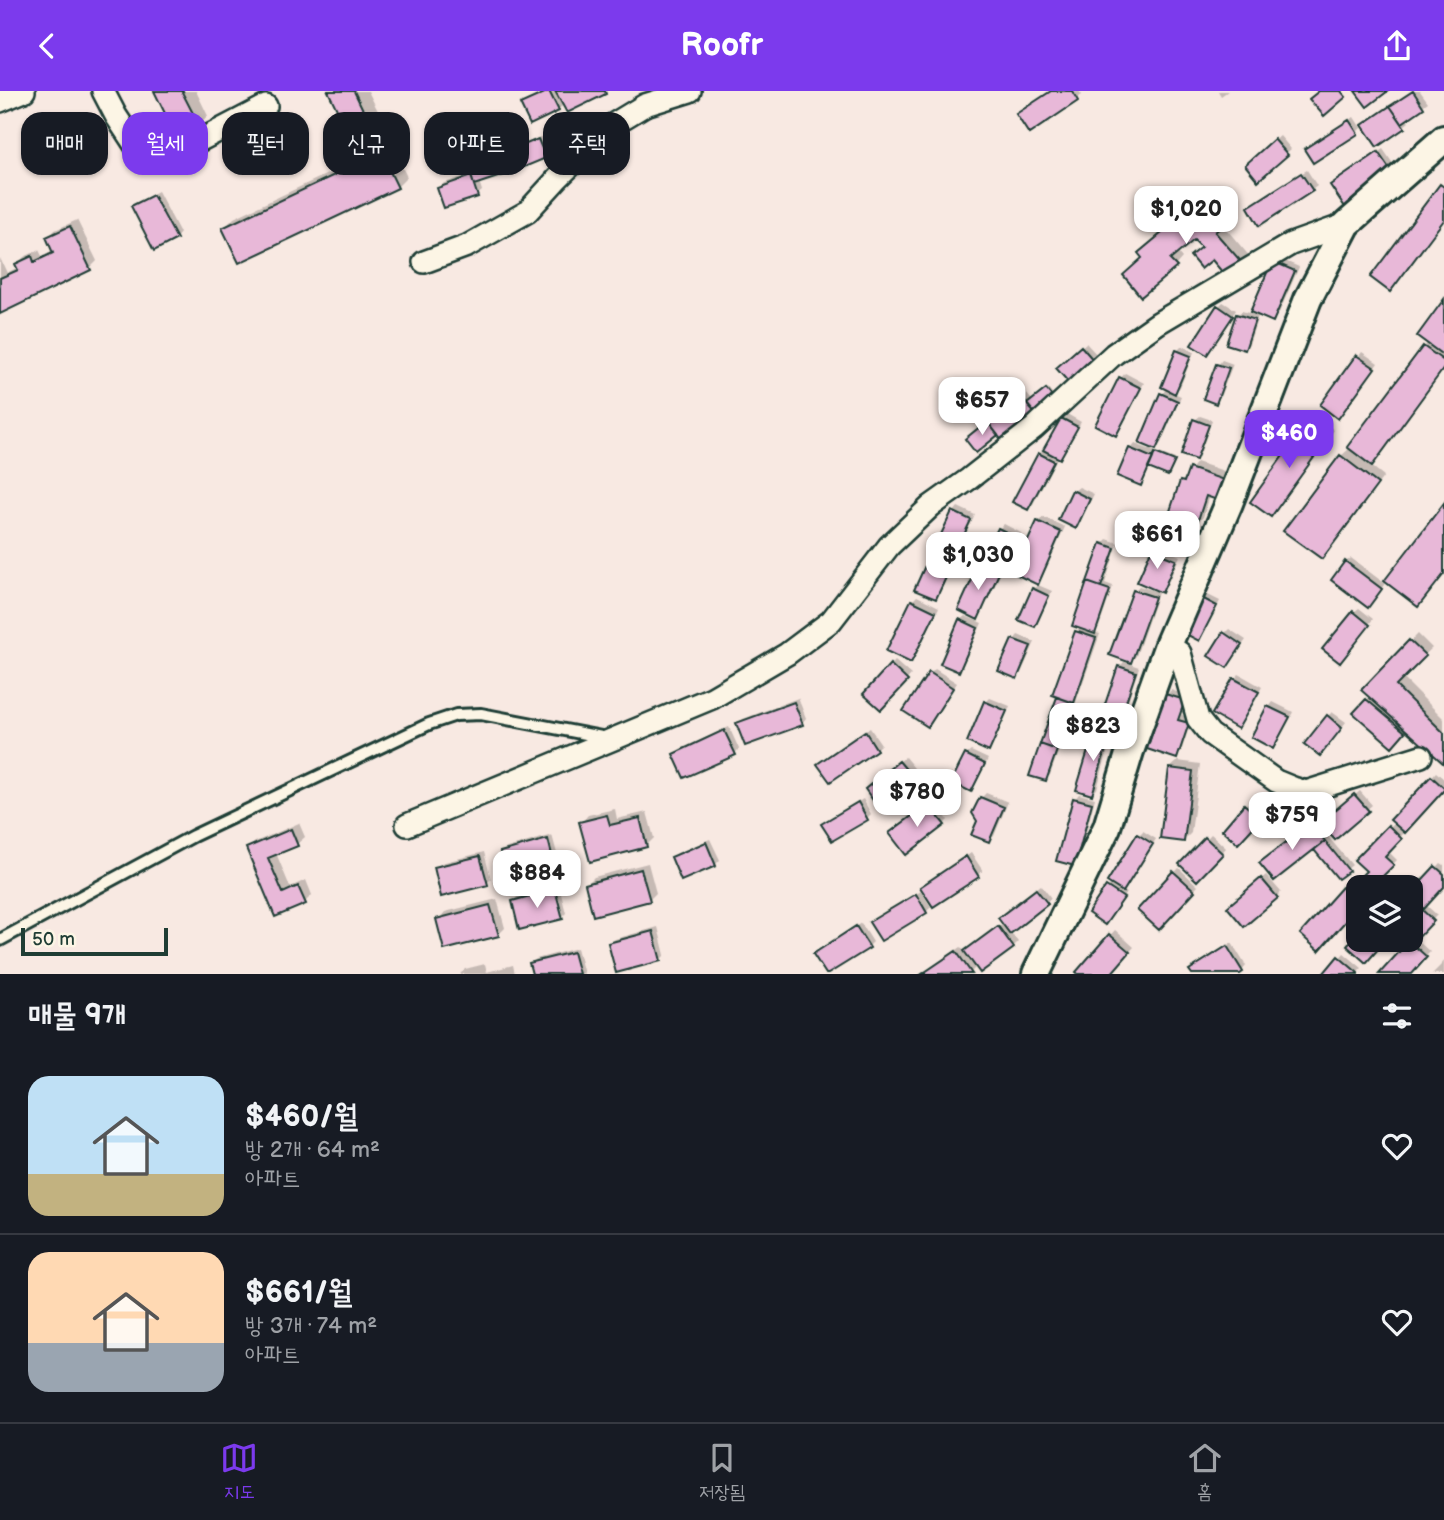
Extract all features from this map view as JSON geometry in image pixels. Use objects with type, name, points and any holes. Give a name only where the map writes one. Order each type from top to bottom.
[{"type":"street","points":[[0,101],[24,91]]},
{"type":"street","points":[[103,91],[137,148],[155,152],[195,143],[266,106]]},
{"type":"street","points":[[424,262],[467,246],[527,212],[611,125],[645,105],[690,91]]},
{"type":"street","points":[[1036,974],[1107,827],[1130,751],[1168,645],[1229,503],[1308,299],[1347,224],[1444,139]]},
{"type":"street","points":[[407,825],[712,698],[787,654],[831,621],[889,547],[931,506],[1034,428],[1114,353],[1291,244],[1347,224]]},
{"type":"street","points":[[1168,645],[1180,653],[1198,719],[1210,734],[1276,781],[1306,792],[1421,756]]},
{"type":"lane","points":[[0,940],[193,836],[406,735],[456,715],[481,714],[613,739]]},
{"type":"building","points":[[154,91],[184,91],[182,92],[192,112],[164,112]]},
{"type":"building","points":[[328,91],[354,91],[364,112],[338,112]]},
{"type":"building","points":[[549,91],[559,111],[543,112],[543,119],[530,125],[529,112],[524,112],[520,104]]},
{"type":"building","points":[[555,91],[605,91],[606,94],[566,112]]},
{"type":"building","points":[[1051,91],[1072,91],[1078,101],[1029,134],[1016,114]]},
{"type":"building","points":[[1319,91],[1341,91],[1346,97],[1324,116],[1309,99]]},
{"type":"building","points":[[1355,91],[1388,91],[1367,107]]},
{"type":"building","points":[[1413,91],[1424,108],[1402,123],[1390,106]]},
{"type":"building","points":[[1390,106],[1405,128],[1377,147],[1362,125]]},
{"type":"building","points":[[1349,120],[1358,134],[1313,163],[1304,149]]},
{"type":"building","points":[[538,139],[543,159],[529,165],[529,143]]},
{"type":"building","points":[[1274,139],[1288,155],[1258,181],[1245,165]]},
{"type":"building","points":[[1378,152],[1393,174],[1345,207],[1330,185]]},
{"type":"building","points":[[1301,173],[1313,191],[1259,226],[1248,207]]},
{"type":"building","points":[[334,175],[392,175],[398,188],[239,263],[222,228]]},
{"type":"building","points":[[471,175],[504,175],[474,185]]},
{"type":"building","points":[[471,176],[478,197],[444,208],[437,188]]},
{"type":"building","points":[[1440,184],[1444,187],[1444,220],[1390,292],[1370,277]]},
{"type":"building","points":[[1211,192],[1233,217],[1215,232],[1245,266],[1229,280],[1212,260],[1201,269],[1190,256],[1201,247],[1194,240],[1170,260],[1177,267],[1141,297],[1123,275],[1142,258],[1138,253]]},
{"type":"building","points":[[153,195],[177,239],[154,251],[131,206]]},
{"type":"building","points":[[70,226],[91,270],[0,314],[0,278],[18,270],[15,264],[32,256],[34,262],[53,253],[46,237]]},
{"type":"building","points":[[1272,261],[1295,271],[1273,322],[1250,312]]},
{"type":"building","points":[[1444,299],[1444,356],[1417,336]]},
{"type":"building","points":[[1217,305],[1233,316],[1207,355],[1191,345]]},
{"type":"building","points":[[1236,314],[1255,320],[1245,350],[1226,344]]},
{"type":"building","points":[[1081,346],[1095,362],[1070,384],[1056,368]]},
{"type":"building","points":[[1423,346],[1444,361],[1444,368],[1372,466],[1347,447]]},
{"type":"building","points":[[1176,350],[1191,356],[1175,394],[1161,387]]},
{"type":"building","points":[[1356,355],[1375,368],[1338,419],[1320,405]]},
{"type":"building","points":[[1216,364],[1229,368],[1216,404],[1203,399]]},
{"type":"building","points":[[1119,377],[1141,388],[1116,436],[1095,425]]},
{"type":"building","points":[[1046,389],[1055,400],[1036,415],[1027,404]]},
{"type":"building","points":[[1160,393],[1178,401],[1156,450],[1139,443]]},
{"type":"building","points":[[1019,395],[1036,415],[1003,442],[987,421]]},
{"type":"building","points":[[1061,418],[1078,427],[1060,459],[1043,450]]},
{"type":"building","points":[[1193,419],[1209,425],[1196,460],[1181,455]]},
{"type":"building","points":[[987,421],[998,435],[976,453],[965,439]]},
{"type":"building","points":[[1307,422],[1328,438],[1271,517],[1250,502]]},
{"type":"building","points":[[1129,448],[1153,458],[1141,486],[1117,476]]},
{"type":"building","points":[[1038,453],[1054,461],[1028,510],[1012,502]]},
{"type":"building","points":[[1155,453],[1175,461],[1168,476],[1148,468]]},
{"type":"building","points":[[1340,455],[1378,484],[1322,559],[1283,531]]},
{"type":"building","points":[[1189,468],[1224,480],[1217,500],[1206,496],[1196,526],[1168,517],[1180,481],[1184,482]]},
{"type":"building","points":[[1072,490],[1090,499],[1076,529],[1058,520]]},
{"type":"building","points":[[1444,503],[1444,574],[1418,607],[1384,581]]},
{"type":"building","points":[[952,511],[971,520],[955,554],[936,545]]},
{"type":"building","points":[[1037,521],[1061,532],[1038,585],[1013,573]]},
{"type":"building","points":[[998,528],[1018,538],[1003,567],[983,557]]},
{"type":"building","points":[[1101,543],[1115,548],[1101,587],[1087,582]]},
{"type":"building","points":[[933,548],[955,558],[936,599],[914,590]]},
{"type":"building","points":[[1151,550],[1176,560],[1162,593],[1137,582]]},
{"type":"building","points":[[1345,561],[1382,589],[1368,608],[1331,580]]},
{"type":"building","points":[[979,564],[999,573],[978,620],[958,610]]},
{"type":"building","points":[[1087,582],[1110,590],[1095,634],[1072,626]]},
{"type":"building","points":[[1032,588],[1049,596],[1035,627],[1018,620]]},
{"type":"building","points":[[1133,590],[1155,597],[1131,663],[1109,655]]},
{"type":"building","points":[[1200,597],[1217,606],[1199,641],[1182,632]]},
{"type":"building","points":[[911,600],[936,612],[911,663],[886,651]]},
{"type":"building","points":[[1353,611],[1370,625],[1340,663],[1322,649]]},
{"type":"building","points":[[959,619],[978,628],[959,672],[940,664]]},
{"type":"building","points":[[1075,631],[1096,638],[1074,703],[1052,695]]},
{"type":"building","points":[[1223,632],[1242,645],[1227,668],[1208,656]]},
{"type":"building","points":[[1012,639],[1031,646],[1017,679],[998,671]]},
{"type":"building","points":[[1409,640],[1426,656],[1396,686],[1444,733],[1444,764],[1361,690]]},
{"type":"building","points":[[890,664],[908,681],[881,710],[863,694]]},
{"type":"building","points":[[1118,666],[1136,672],[1116,731],[1098,725]]},
{"type":"building","points":[[929,672],[953,688],[928,727],[903,711]]},
{"type":"building","points":[[1233,678],[1259,692],[1238,729],[1212,714]]},
{"type":"building","points":[[1165,694],[1185,700],[1178,720],[1189,723],[1177,759],[1147,749]]},
{"type":"building","points":[[1057,697],[1074,703],[1057,750],[1040,744]]},
{"type":"building","points":[[1366,699],[1405,732],[1392,747],[1353,713]]},
{"type":"building","points":[[984,701],[1007,711],[989,752],[967,742]]},
{"type":"building","points":[[794,702],[803,725],[745,746],[736,723]]},
{"type":"building","points":[[1267,706],[1290,717],[1273,749],[1251,737]]},
{"type":"building","points":[[1327,715],[1342,728],[1320,756],[1304,744]]},
{"type":"building","points":[[724,730],[736,755],[684,778],[673,754]]},
{"type":"building","points":[[865,731],[877,750],[830,782],[817,764]]},
{"type":"building","points":[[1094,731],[1110,736],[1092,795],[1076,790]]},
{"type":"building","points":[[1040,744],[1057,750],[1046,781],[1029,776]]},
{"type":"building","points":[[965,754],[985,764],[971,792],[951,782]]},
{"type":"building","points":[[899,761],[910,774],[875,803],[865,789]]},
{"type":"building","points":[[1169,768],[1193,771],[1184,842],[1160,839]]},
{"type":"building","points":[[1431,776],[1444,790],[1405,833],[1390,820]]},
{"type":"building","points":[[1354,794],[1369,811],[1335,840],[1320,823]]},
{"type":"building","points":[[980,797],[1004,807],[989,842],[971,835],[977,821],[972,813]]},
{"type":"building","points":[[1287,797],[1311,823],[1291,838],[1269,814]]},
{"type":"building","points":[[1073,798],[1092,803],[1075,866],[1056,861]]},
{"type":"building","points":[[858,802],[868,820],[832,841],[821,824]]},
{"type":"building","points":[[928,804],[945,825],[906,855],[889,833]]},
{"type":"building","points":[[1244,804],[1261,819],[1238,844],[1222,830]]},
{"type":"building","points":[[607,815],[610,825],[640,818],[647,847],[590,862],[579,822]]},
{"type":"building","points":[[1311,823],[1325,841],[1274,881],[1259,863]]},
{"type":"building","points":[[1388,825],[1402,839],[1385,857],[1394,865],[1384,875],[1362,875],[1366,871],[1354,860]]},
{"type":"building","points":[[291,829],[298,846],[268,858],[283,893],[298,886],[306,904],[275,917],[246,848]]},
{"type":"building","points":[[1137,834],[1153,844],[1123,892],[1107,882]]},
{"type":"building","points":[[1205,837],[1223,854],[1197,881],[1179,864]]},
{"type":"building","points":[[548,839],[555,867],[508,880],[500,852]]},
{"type":"building","points":[[1325,841],[1349,871],[1338,879],[1314,850]]},
{"type":"building","points":[[706,842],[716,866],[681,881],[671,857]]},
{"type":"building","points":[[480,856],[488,885],[441,897],[434,867]]},
{"type":"building","points":[[966,856],[979,877],[933,907],[920,887]]},
{"type":"building","points":[[1435,866],[1444,874],[1444,887],[1424,909],[1423,908],[1423,879]]},
{"type":"building","points":[[641,869],[650,901],[593,916],[585,884]]},
{"type":"building","points":[[1173,871],[1195,891],[1159,930],[1137,910]]},
{"type":"building","points":[[1261,878],[1278,898],[1244,927],[1227,907]]},
{"type":"building","points":[[1106,886],[1124,898],[1105,925],[1088,913]]},
{"type":"building","points":[[1342,887],[1346,890],[1346,921],[1319,951],[1300,934]]},
{"type":"building","points":[[555,889],[563,919],[519,930],[512,901]]},
{"type":"building","points":[[1036,889],[1048,904],[1010,934],[998,918]]},
{"type":"building","points":[[916,894],[927,913],[881,941],[869,922]]},
{"type":"building","points":[[490,905],[499,936],[444,950],[436,919]]},
{"type":"building","points":[[1423,911],[1434,921],[1423,933]]},
{"type":"building","points":[[856,926],[870,948],[826,974],[813,954]]},
{"type":"building","points":[[998,926],[1014,948],[980,973],[964,951]]},
{"type":"building","points":[[653,931],[661,961],[616,973],[608,943]]},
{"type":"building","points":[[1109,934],[1130,952],[1111,974],[1078,974],[1076,972]]},
{"type":"building","points":[[1227,946],[1243,972],[1240,974],[1192,974],[1189,970]]},
{"type":"building","points":[[956,951],[972,974],[922,974]]},
{"type":"building","points":[[573,952],[579,974],[532,974],[529,963]]},
{"type":"building","points":[[1354,952],[1376,952],[1366,963]]},
{"type":"building","points":[[1399,952],[1421,952],[1427,957],[1412,974],[1379,974]]},
{"type":"building","points":[[1338,956],[1358,973],[1358,974],[1323,974]]}]
